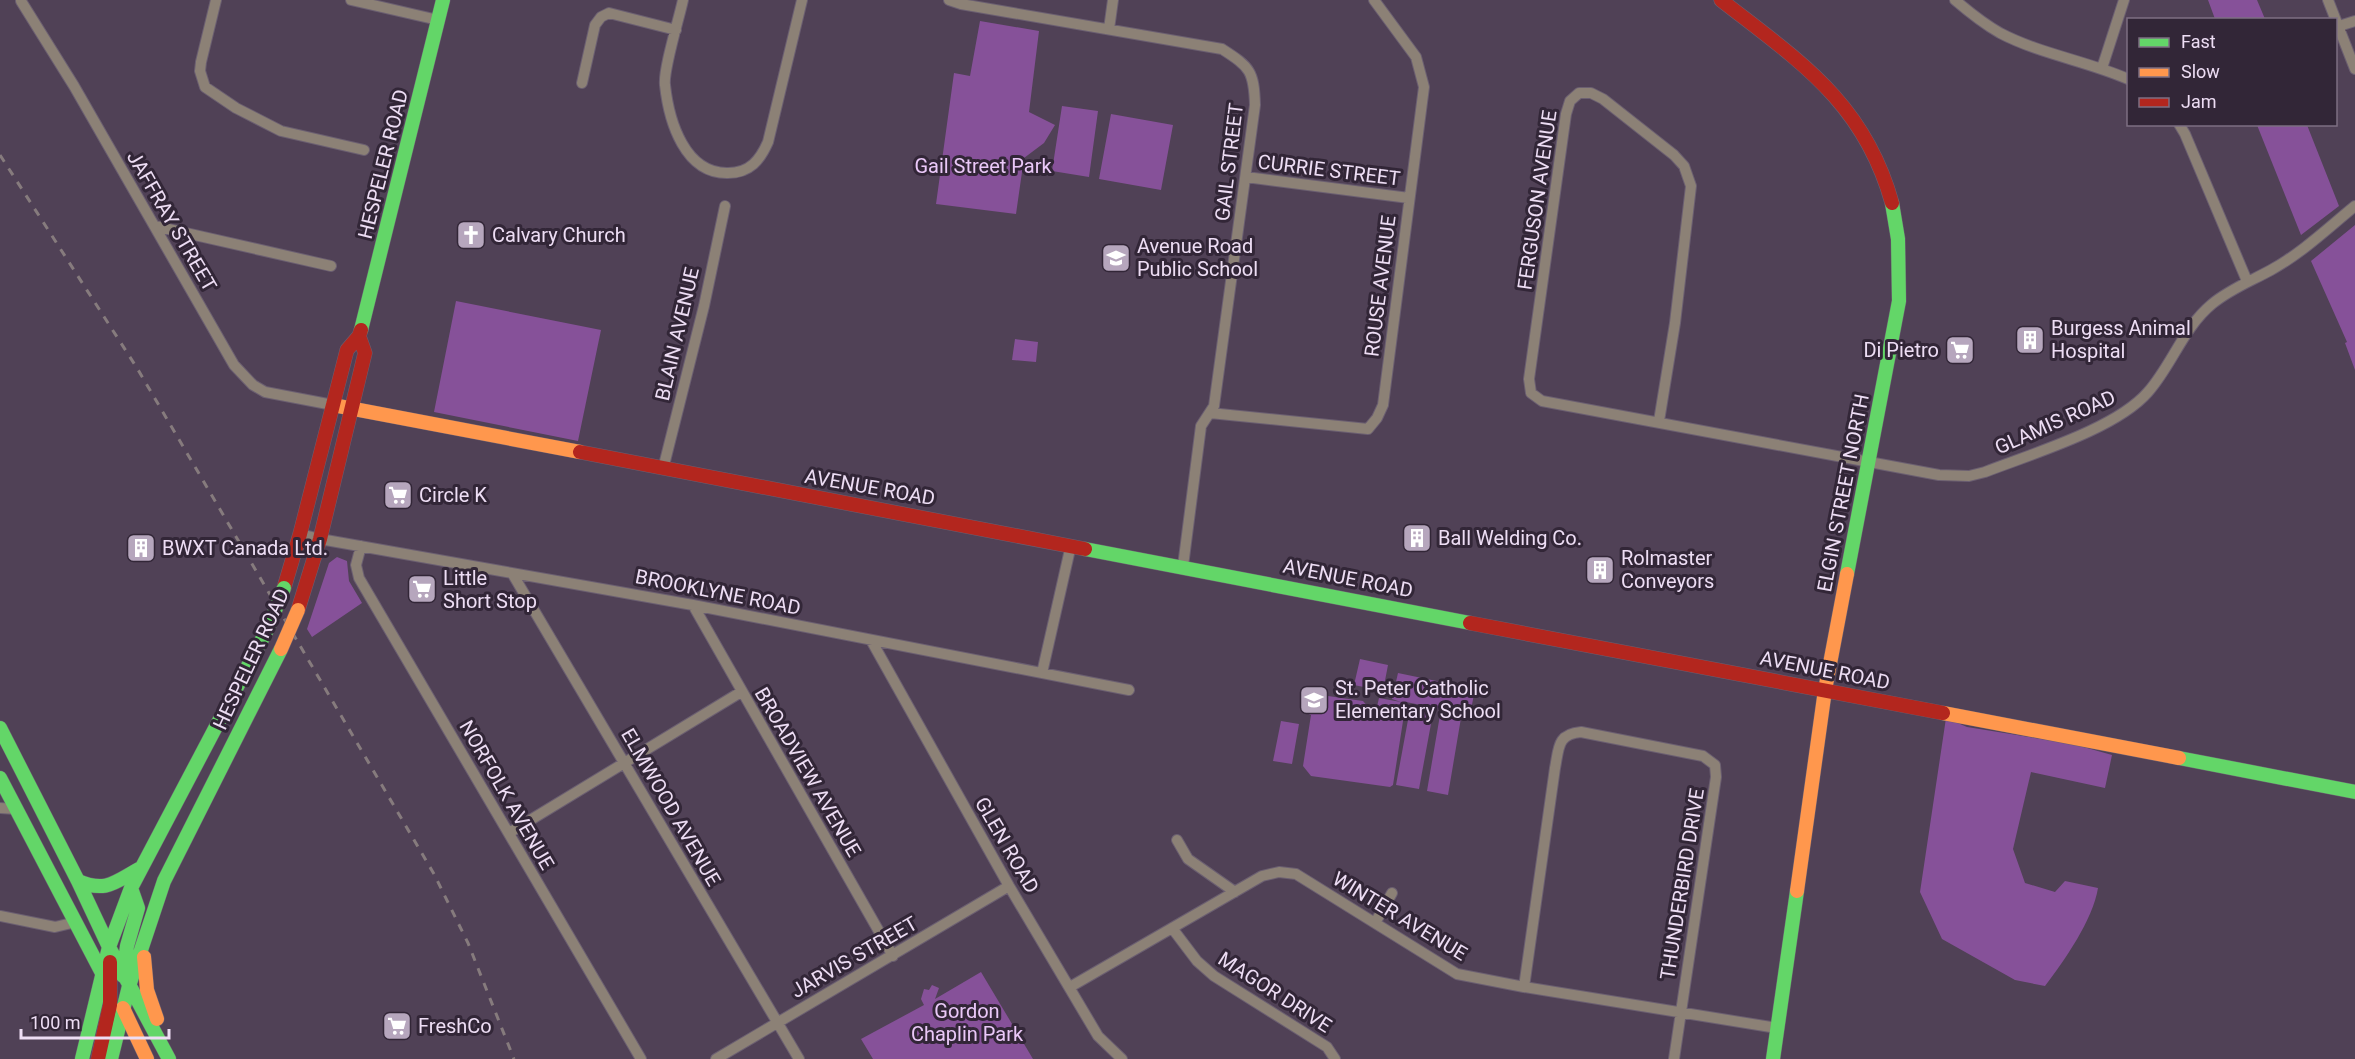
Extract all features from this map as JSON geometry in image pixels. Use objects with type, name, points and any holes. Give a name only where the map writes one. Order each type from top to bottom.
[{"type":"street","points":[[216,0],[200,70],[205,87],[280,131],[364,150]]},
{"type":"street","points":[[351,0],[438,20]]},
{"type":"street","name":"HESPELER ROAD","points":[[82,1059],[109,947],[131,888],[268,628],[284,588],[347,350],[360,336],[443,0]]},
{"type":"street","points":[[682,0],[664,82],[669,110],[687,151],[701,167],[715,173],[745,171],[760,159],[768,142],[802,0]]},
{"type":"street","name":"GAIL STREET","points":[[948,0],[1222,49],[1245,64],[1254,82],[1255,105],[1214,406],[1201,426],[1183,566]]},
{"type":"street","points":[[1109,29],[1113,0]]},
{"type":"street","name":"ROUSE AVENUE","points":[[1210,413],[1368,429],[1377,418],[1383,405],[1424,87],[1416,57],[1374,0]]},
{"type":"street","name":"ELGIN STREET NORTH","points":[[1721,0],[1820,79],[1860,126],[1879,161],[1893,199],[1899,229],[1901,257],[1899,301],[1825,690],[1773,1059]]},
{"type":"street","points":[[1955,0],[1982,22],[2009,37],[2127,79]]},
{"type":"street","points":[[2102,68],[2124,0]]},
{"type":"street","points":[[2328,0],[2336,18]]},
{"type":"street","name":"JAFFRAY STREET","points":[[21,1],[155,226],[234,365],[253,385],[265,392],[333,405]]},
{"type":"street","points":[[582,83],[596,24],[601,16],[609,13],[676,30]]},
{"type":"street","points":[[2337,21],[2355,69]]},
{"type":"street","points":[[2339,26],[2355,21]]},
{"type":"street","name":"FERGUSON AVENUE","points":[[1659,422],[1675,323],[1691,186],[1684,166],[1674,155],[1603,99],[1591,93],[1579,93],[1570,101],[1566,114],[1529,379],[1531,393],[1542,401],[1869,463]]},
{"type":"street","points":[[2180,126],[2247,281]]},
{"type":"street","name":"CURRIE STREET","points":[[1246,177],[1408,198]]},
{"type":"street","name":"BLAIN AVENUE","points":[[663,469],[704,306],[725,206]]},
{"type":"street","name":"GLAMIS ROAD","points":[[1869,463],[1948,477],[1969,476],[1985,472],[2110,422],[2132,409],[2158,381],[2188,330],[2198,317],[2221,296],[2272,270],[2355,206]]},
{"type":"street","points":[[155,226],[331,266]]},
{"type":"street","name":"HESPELER ROAD","points":[[126,980],[144,940],[158,895],[174,857],[252,710],[298,610],[320,539],[365,353],[360,336]]},
{"type":"street","name":"AVENUE ROAD","points":[[333,405],[2355,792]]},
{"type":"street","name":"BROOKLYNE ROAD","points":[[300,534],[693,605],[1129,690]]},
{"type":"street","points":[[1042,673],[1071,545]]},
{"type":"street","name":"NORFOLK AVENUE","points":[[361,546],[357,566],[359,578],[641,1059]]},
{"type":"street","name":"ELMWOOD AVENUE","points":[[512,573],[798,1059]]},
{"type":"street","name":"BROADVIEW AVENUE","points":[[693,605],[892,956]]},
{"type":"street","name":"GLEN ROAD","points":[[871,640],[1009,886],[1098,1036],[1122,1059]]},
{"type":"street","points":[[509,833],[741,692]]},
{"type":"street","points":[[0,728],[109,947],[168,1057]]},
{"type":"street","name":"THUNDERBIRD DRIVE","points":[[1524,987],[1555,768],[1561,741],[1570,733],[1581,732],[1703,756],[1714,765],[1716,777],[1674,1059]]},
{"type":"street","points":[[0,778],[102,974],[124,1010],[147,1059]]},
{"type":"street","points":[[0,808],[16,808],[35,797]]},
{"type":"street","points":[[1177,840],[1188,859],[1235,892]]},
{"type":"street","points":[[78,881],[88,886],[104,888],[120,882],[126,875],[140,868]]},
{"type":"street","name":"WINTER AVENUE","points":[[1070,987],[1262,876],[1279,872],[1296,874],[1456,974],[1680,1014],[1777,1028]]},
{"type":"street","name":"JARVIS STREET","points":[[716,1059],[1009,886]]},
{"type":"street","points":[[111,1059],[124,1010],[127,946],[138,908],[131,888]]},
{"type":"street","points":[[1375,923],[1392,892]]},
{"type":"street","points":[[0,916],[55,927],[76,922]]},
{"type":"street","name":"MAGOR DRIVE","points":[[1172,928],[1197,961],[1214,976],[1327,1047],[1335,1059]]},
{"type":"street","points":[[144,940],[144,976],[168,1057]]},
{"type":"street","points":[[98,1059],[105,1032],[111,990],[109,947]]},
{"type":"green space","points":[[2208,0],[2257,0],[2265,18],[2215,18]]},
{"type":"green space","name":"Gail Street Park","points":[[980,21],[1039,31],[1029,112],[1055,125],[1044,143],[1024,158],[1016,214],[936,204],[954,73],[970,76]]},
{"type":"green space","points":[[1062,106],[1098,111],[1089,177],[1052,171]]},
{"type":"green space","points":[[1111,114],[1173,125],[1161,190],[1099,179]]},
{"type":"green space","points":[[2257,126],[2307,126],[2339,206],[2301,235]]},
{"type":"green space","points":[[2355,225],[2355,370],[2345,343],[2347,342],[2311,261]]},
{"type":"green space","points":[[456,301],[601,330],[578,441],[434,412]]},
{"type":"green space","points":[[1015,339],[1038,342],[1036,362],[1012,360]]},
{"type":"green space","points":[[337,557],[347,561],[349,581],[362,603],[312,637],[307,629],[329,563]]},
{"type":"green space","points":[[1360,659],[1388,665],[1383,691],[1354,685]]},
{"type":"green space","points":[[1398,673],[1475,689],[1470,715],[1406,702],[1393,785],[1390,787],[1311,776],[1303,766],[1311,715],[1306,713],[1314,694],[1363,701],[1375,715],[1379,698],[1401,702],[1392,699]]},
{"type":"green space","points":[[1410,709],[1433,713],[1419,789],[1396,785]]},
{"type":"green space","points":[[1440,715],[1461,718],[1448,795],[1427,791]]},
{"type":"green space","points":[[1946,718],[1967,727],[2073,744],[2112,755],[2105,788],[2031,772],[2013,849],[2025,883],[2055,892],[2065,881],[2098,888],[2084,926],[2045,986],[2015,980],[1942,939],[1920,892]]},
{"type":"green space","points":[[1281,721],[1299,724],[1292,764],[1273,761]]},
{"type":"green space","name":"Gordon Chaplin Park","points":[[981,972],[1033,1059],[873,1059],[861,1039],[924,1005],[921,999],[924,989],[929,990],[932,985],[939,988],[935,999]]},
{"type":"railway","points":[[0,155],[137,368],[434,874],[468,943],[514,1059]]},
{"type":"traffic: fast","points":[[361,330],[443,0]]},
{"type":"traffic: fast","points":[[1847,574],[1899,301],[1898,239],[1892,203]]},
{"type":"traffic: fast","points":[[1085,549],[1470,623]]},
{"type":"traffic: fast","points":[[268,628],[284,588]]},
{"type":"traffic: fast","points":[[82,1059],[109,947],[131,888],[268,628]]},
{"type":"traffic: fast","points":[[111,1059],[129,986],[164,881],[281,649]]},
{"type":"traffic: fast","points":[[0,728],[109,947]]},
{"type":"traffic: fast","points":[[2179,758],[2355,792]]},
{"type":"traffic: fast","points":[[0,778],[102,973]]},
{"type":"traffic: fast","points":[[78,881],[103,886],[117,882],[139,869]]},
{"type":"traffic: fast","points":[[123,976],[127,946],[138,908],[131,888]]},
{"type":"traffic: fast","points":[[1773,1059],[1797,891]]},
{"type":"traffic: fast","points":[[109,947],[169,1059]]},
{"type":"traffic: slow","points":[[333,405],[580,452]]},
{"type":"traffic: slow","points":[[1797,891],[1825,690],[1847,574]]},
{"type":"traffic: slow","points":[[281,649],[298,610]]},
{"type":"traffic: slow","points":[[1943,713],[2179,758]]},
{"type":"traffic: slow","points":[[144,957],[147,990],[157,1019]]},
{"type":"traffic: slow","points":[[123,1008],[147,1059]]},
{"type":"traffic: jam","points":[[1721,0],[1802,64],[1846,110],[1864,137],[1880,168],[1892,203]]},
{"type":"traffic: jam","points":[[284,588],[347,350],[359,336],[361,330]]},
{"type":"traffic: jam","points":[[298,610],[320,539],[365,353],[359,336]]},
{"type":"traffic: jam","points":[[580,452],[1085,549]]},
{"type":"traffic: jam","points":[[1470,623],[1943,713]]},
{"type":"traffic: jam","points":[[98,1059],[110,1005],[110,962]]},
{"type":"place","name":"Calvary Church","points":[[471,235]]},
{"type":"place","name":"Avenue Road Public School","points":[[1116,258]]},
{"type":"place","name":"Burgess Animal Hospital","points":[[2030,340]]},
{"type":"place","name":"Di Pietro","points":[[1960,350]]},
{"type":"place","name":"Circle K","points":[[398,495]]},
{"type":"place","name":"Ball Welding Co.","points":[[1417,538]]},
{"type":"place","name":"BWXT Canada Ltd.","points":[[141,548]]},
{"type":"place","name":"Rolmaster Conveyors","points":[[1600,570]]},
{"type":"place","name":"Little Short Stop","points":[[422,589]]},
{"type":"place","name":"St. Peter Catholic Elementary School","points":[[1314,700]]},
{"type":"place","name":"FreshCo","points":[[397,1026]]}]
